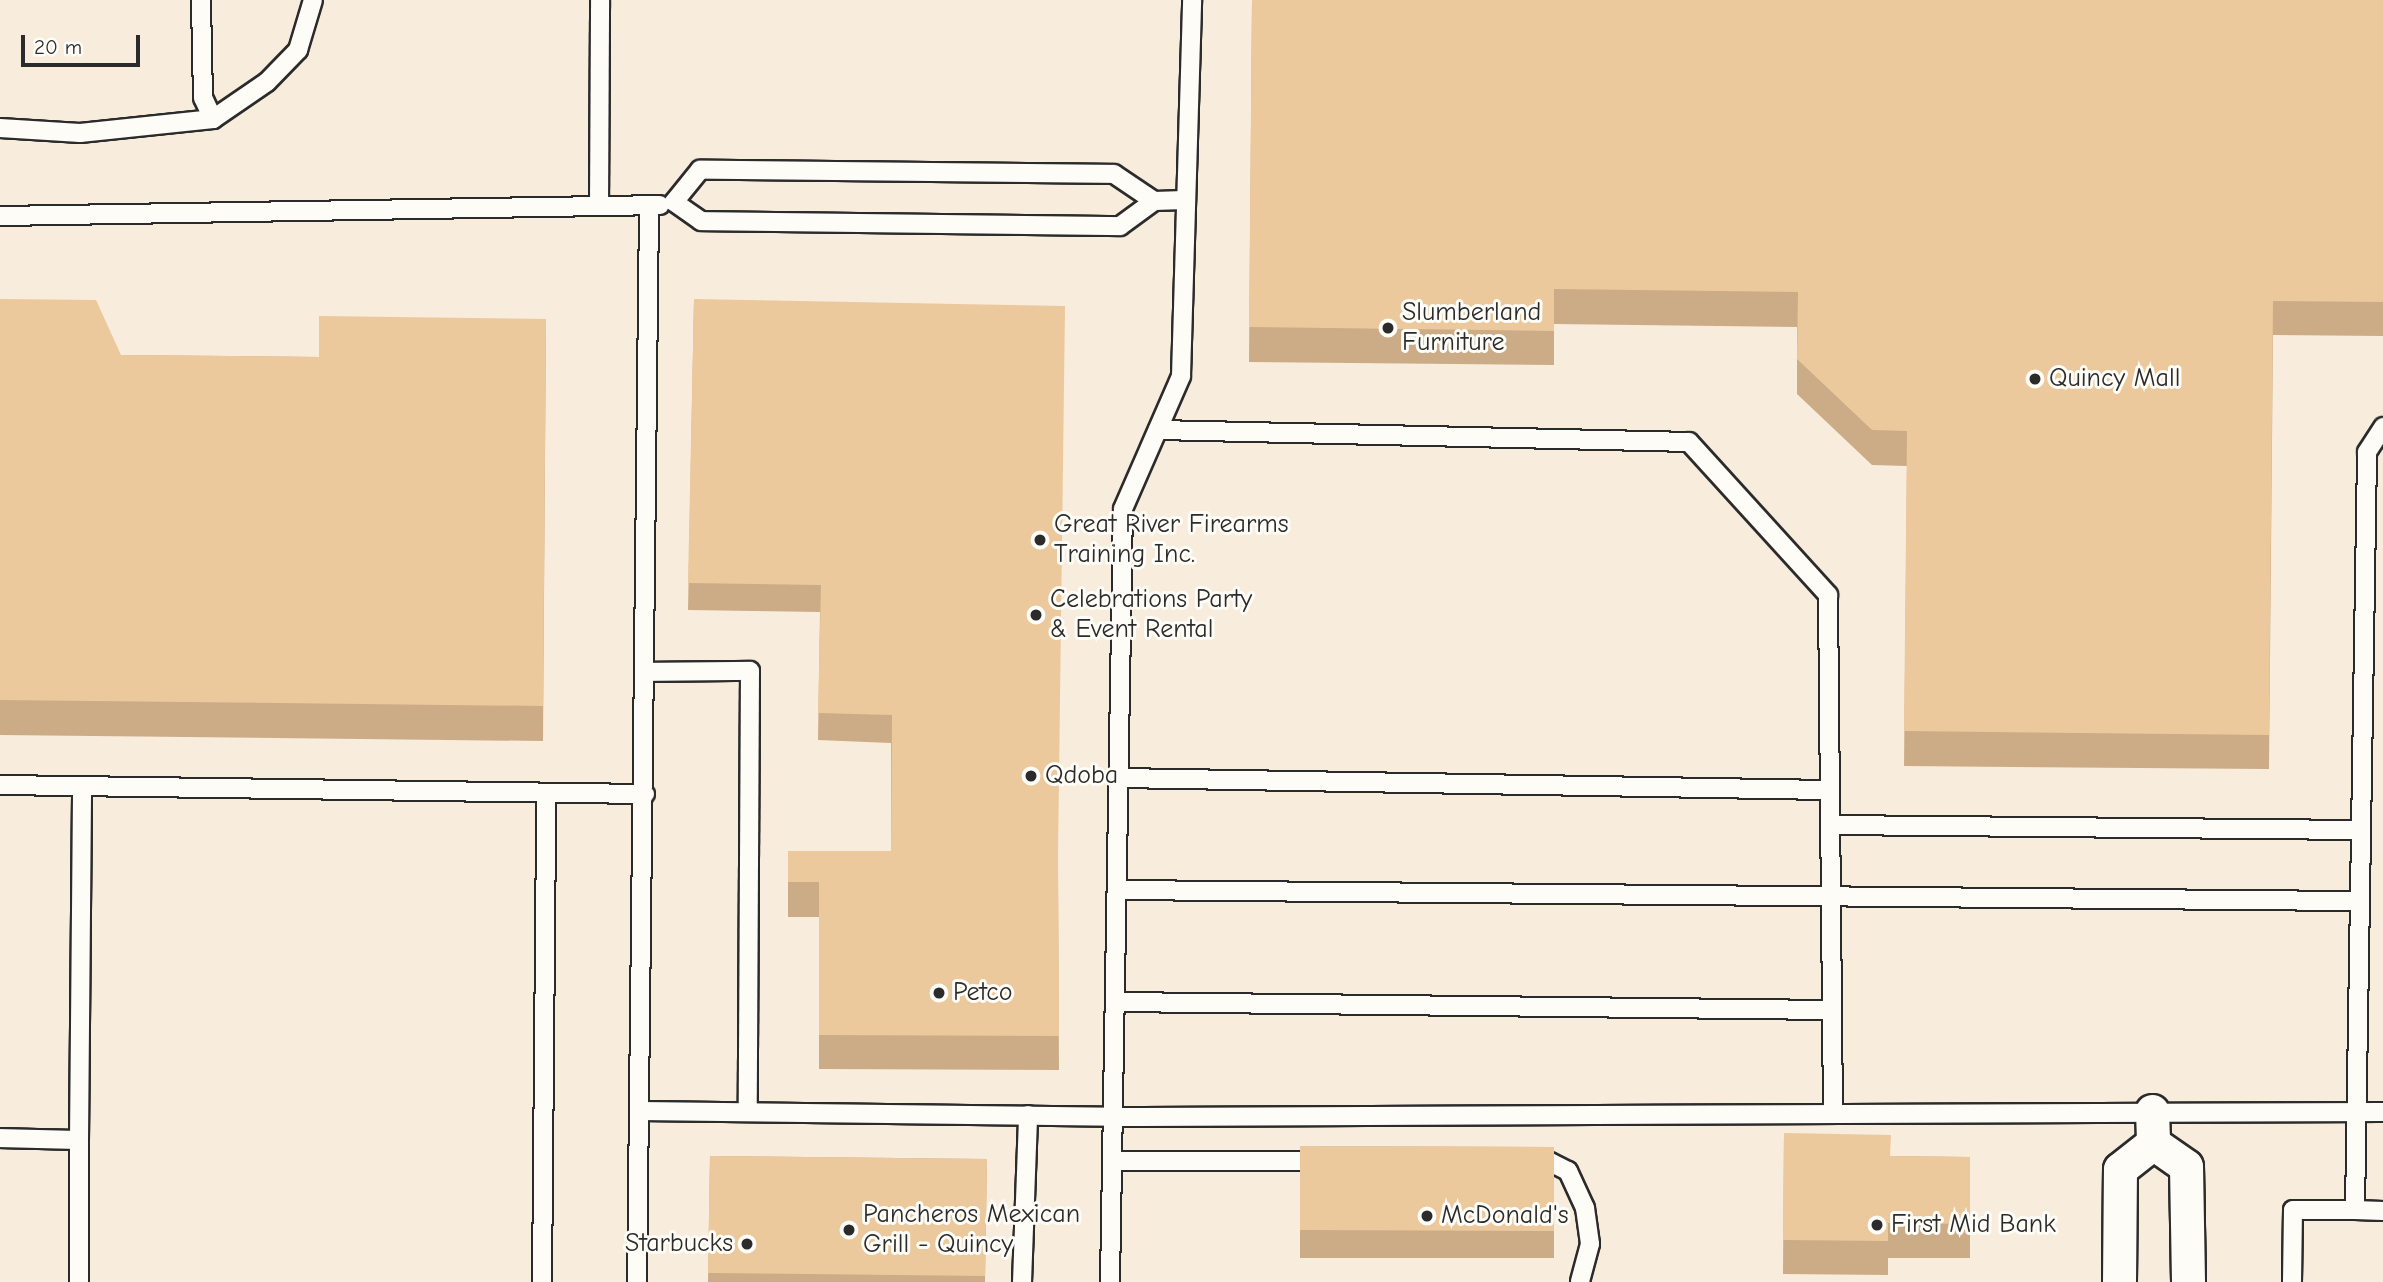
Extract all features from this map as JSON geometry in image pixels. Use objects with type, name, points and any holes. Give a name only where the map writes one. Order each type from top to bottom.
[{"type":"street","points":[[2119,1282],[2120,1169],[2153,1127],[2186,1166],[2188,1282]]},
{"type":"lane","points":[[201,0],[203,98],[213,119]]},
{"type":"lane","points":[[0,128],[80,133],[213,119],[267,82],[298,50],[313,0]]},
{"type":"lane","points":[[599,206],[600,0]]},
{"type":"lane","points":[[1110,1282],[1123,509],[1181,376],[1184,200],[1192,0]]},
{"type":"lane","points":[[0,216],[649,206],[674,202],[700,170],[1114,174],[1154,201]]},
{"type":"lane","points":[[674,202],[701,221],[1120,226],[1154,201],[1184,200]]},
{"type":"lane","points":[[637,1282],[645,794],[649,206]]},
{"type":"lane","points":[[2356,1210],[2354,1112],[2367,452],[2383,427]]},
{"type":"lane","points":[[1158,430],[1689,442],[1828,595],[1833,1113]]},
{"type":"lane","points":[[646,672],[750,671],[748,1112]]},
{"type":"lane","points":[[1119,778],[1830,790]]},
{"type":"lane","points":[[0,785],[645,794]]},
{"type":"lane","points":[[79,1282],[82,786]]},
{"type":"lane","points":[[542,1282],[546,793]]},
{"type":"lane","points":[[1830,825],[2360,830]]},
{"type":"lane","points":[[1117,890],[2358,901]]},
{"type":"lane","points":[[1116,1002],[1832,1010]]},
{"type":"lane","points":[[640,1111],[1114,1117],[1833,1113],[2153,1127],[2383,1112]]},
{"type":"lane","points":[[1022,1282],[1028,1115]]},
{"type":"lane","points":[[0,1138],[79,1140]]},
{"type":"lane","points":[[1112,1160],[1345,1161]]},
{"type":"lane","points":[[1509,1162],[1550,1162],[1568,1171],[1585,1208],[1590,1244],[1580,1282]]},
{"type":"lane","points":[[2292,1282],[2292,1210],[2383,1211]]},
{"type":"shaded area","points":[[0,0],[2383,0],[2383,1282],[0,1282]]},
{"type":"building","name":"Quincy Mall","points":[[1252,0],[2383,0],[2383,302],[2273,301],[2269,735],[1904,731],[1907,431],[1872,430],[1797,359],[1798,292],[1554,289],[1554,331],[1249,327]]},
{"type":"building","points":[[0,299],[96,300],[121,355],[319,357],[319,316],[546,319],[543,706],[0,700]]},
{"type":"building","points":[[694,299],[1065,306],[1058,856],[1058,851],[891,851],[892,715],[818,713],[821,585],[688,583]]},
{"type":"building","name":"Petco","points":[[788,851],[1058,851],[1059,1036],[819,1035],[819,882],[788,882]]},
{"type":"building","name":"First Mid Bank","points":[[1784,1133],[1891,1135],[1890,1156],[1970,1157],[1970,1224],[1888,1223],[1888,1241],[1783,1240]]},
{"type":"building","name":"McDonald's","points":[[1300,1146],[1554,1147],[1554,1231],[1300,1230]]},
{"type":"building","points":[[710,1156],[987,1159],[985,1276],[708,1273]]},
{"type":"place","name":"Slumberland Furniture","points":[[1388,328]]},
{"type":"place","name":"Quincy Mall","points":[[2035,379]]},
{"type":"place","name":"Great River Firearms Training Inc.","points":[[1040,540]]},
{"type":"place","name":"Celebrations Party & Event Rental","points":[[1036,615]]},
{"type":"place","name":"Qdoba","points":[[1031,776]]},
{"type":"place","name":"Petco","points":[[939,993]]},
{"type":"place","name":"McDonald's","points":[[1427,1216]]},
{"type":"place","name":"First Mid Bank","points":[[1877,1225]]},
{"type":"place","name":"Pancheros Mexican Grill - Quincy","points":[[849,1230]]},
{"type":"place","name":"Starbucks","points":[[747,1244]]}]
